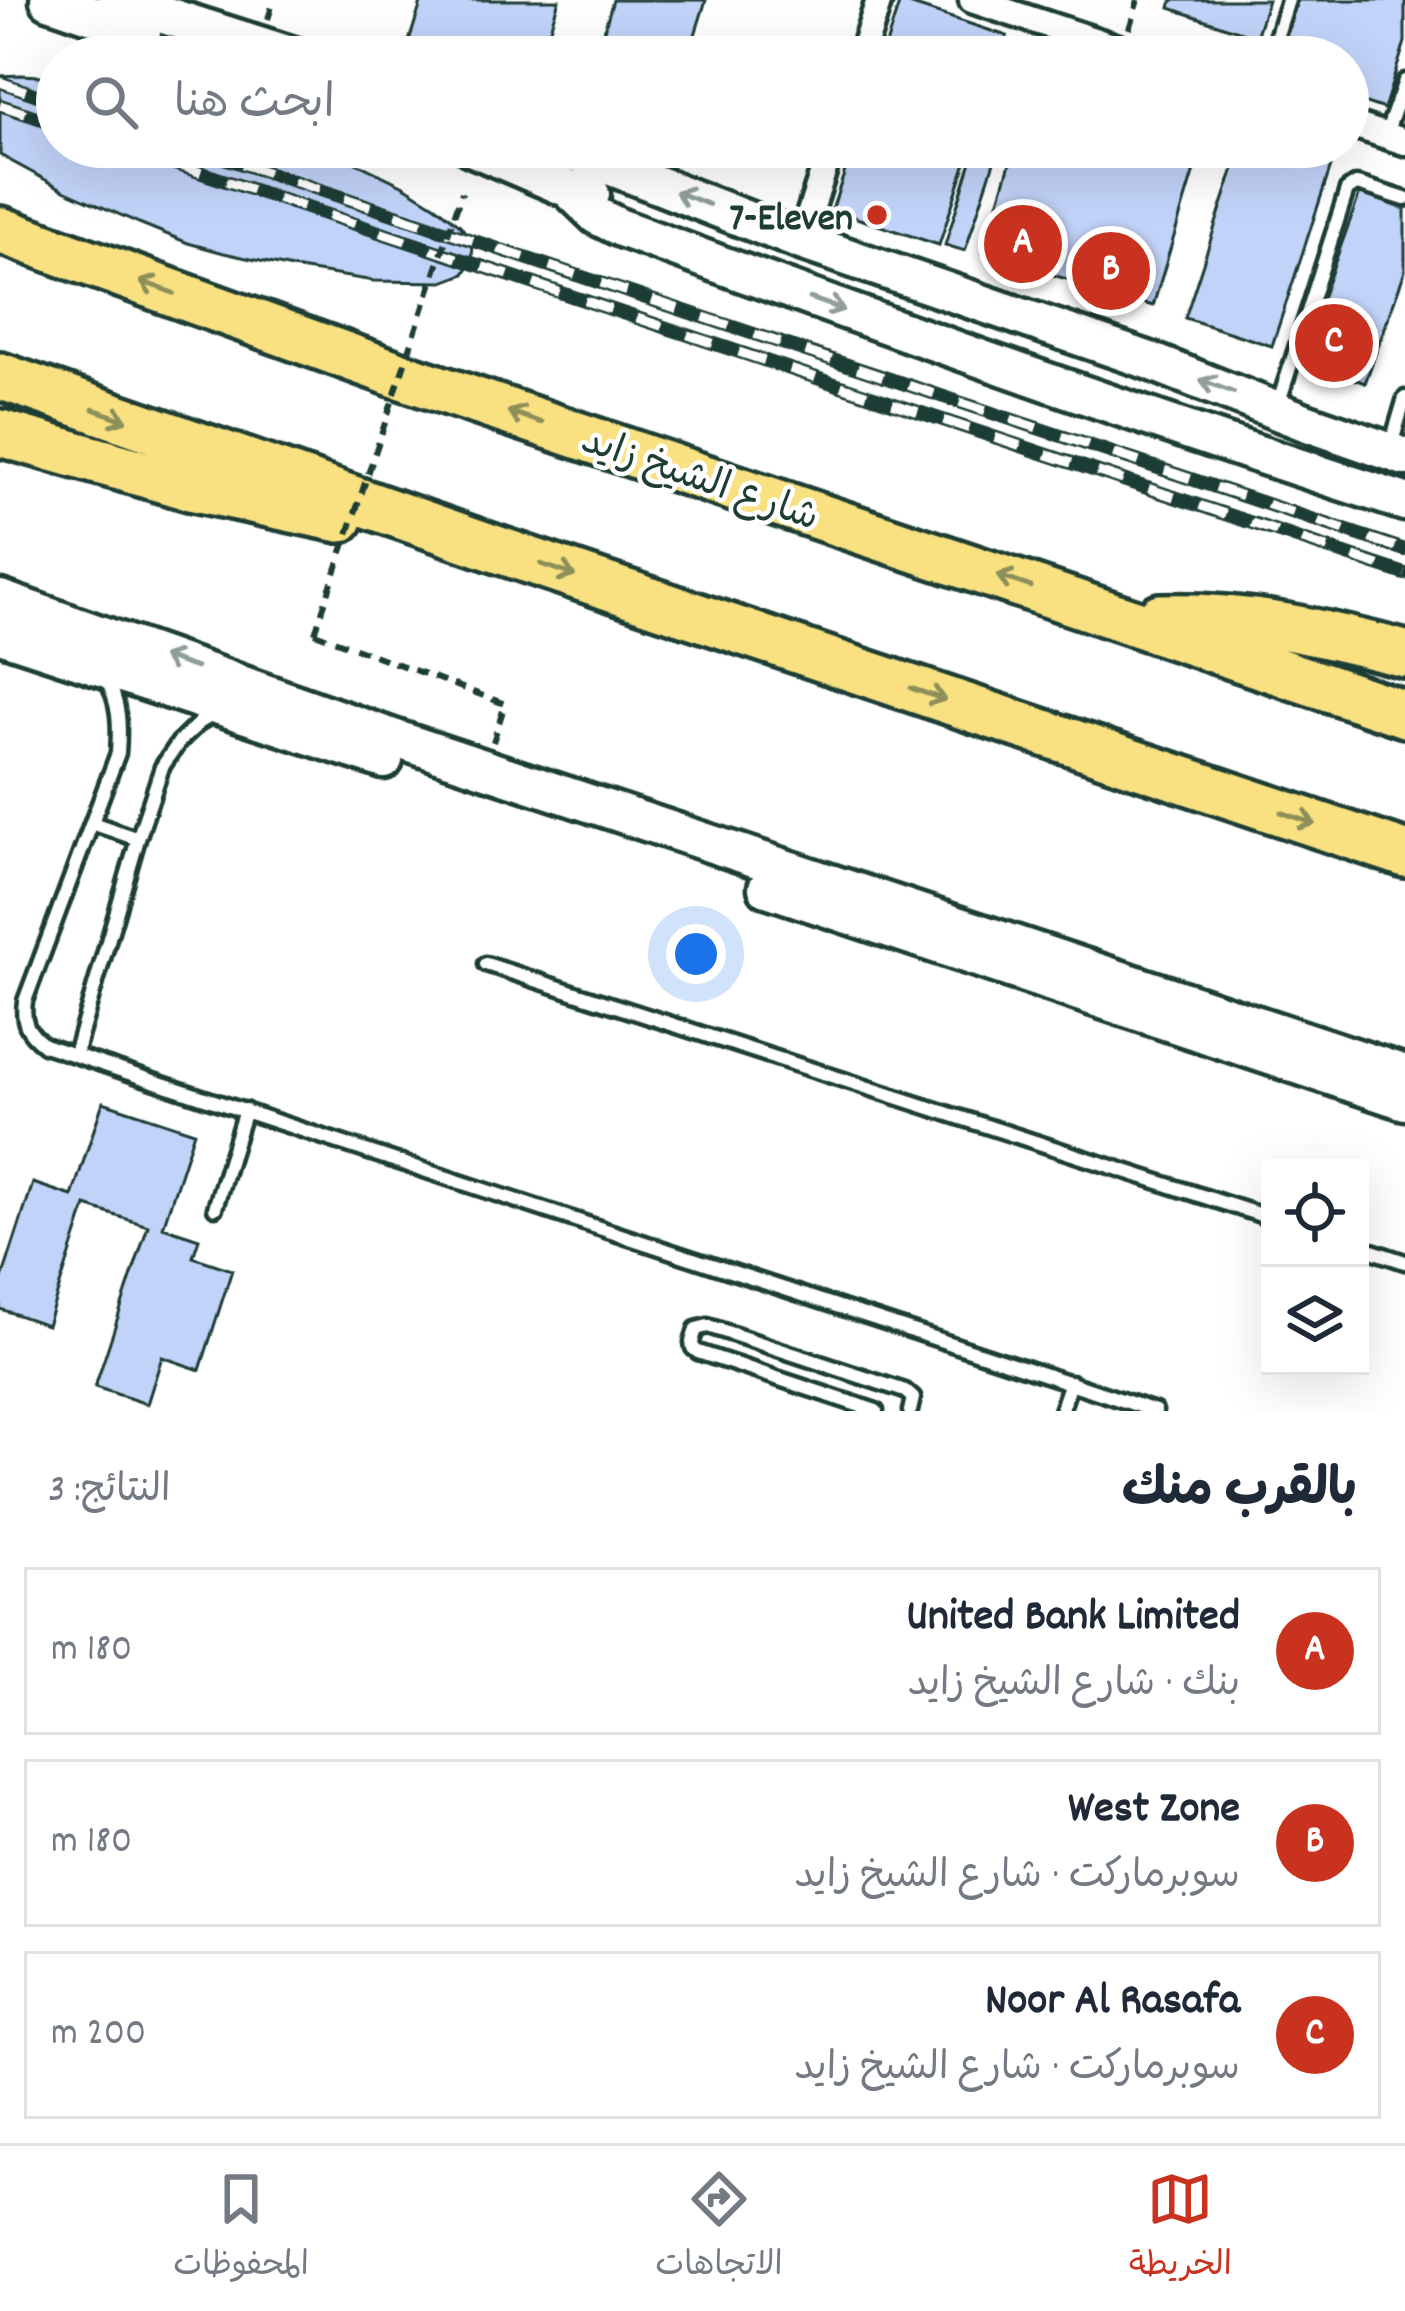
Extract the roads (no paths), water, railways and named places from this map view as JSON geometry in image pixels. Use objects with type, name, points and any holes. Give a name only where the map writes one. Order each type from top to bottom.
[{"type":"highway","name":"شارع الشيخ زايد","points":[[0,230],[399,375],[1405,714]]},
{"type":"highway","points":[[0,376],[499,550],[1405,854]]},
{"type":"highway","points":[[0,433],[250,502],[499,550]]},
{"type":"highway","points":[[1125,619],[1250,620],[1405,654]]},
{"type":"street","points":[[49,0],[153,36]]},
{"type":"street","points":[[117,0],[230,36]]},
{"type":"street","points":[[868,36],[879,0]]},
{"type":"street","points":[[972,0],[1081,36]]},
{"type":"street","points":[[519,168],[754,256],[779,254],[801,241],[824,168]]},
{"type":"street","points":[[615,168],[801,241],[1150,361],[1397,454]]},
{"type":"street","points":[[569,190],[597,216],[621,228],[800,295],[1405,502]]},
{"type":"street","points":[[0,599],[390,736],[1405,1073]]},
{"type":"street","points":[[0,634],[1405,1101]]},
{"type":"lane","points":[[1277,36],[1288,0]]},
{"type":"lane","points":[[1395,139],[1405,81]]},
{"type":"lane","points":[[1277,410],[1347,190],[1361,184],[1405,199]]},
{"type":"lane","points":[[1397,454],[1405,398]]},
{"type":"lane","points":[[98,664],[113,692],[120,722],[118,753],[25,1000],[23,1018],[30,1034],[44,1045],[1155,1411]]},
{"type":"lane","points":[[75,1054],[163,767],[200,722],[226,707]]},
{"type":"lane","points":[[92,823],[138,839]]},
{"type":"lane","points":[[486,964],[1261,1215]]},
{"type":"lane","points":[[214,1208],[245,1110]]},
{"type":"lane","points":[[1369,1250],[1405,1262]]},
{"type":"lane","points":[[876,1411],[698,1352],[692,1335],[709,1326],[905,1391],[913,1397],[910,1411]]},
{"type":"lane","points":[[752,1370],[761,1344]]},
{"type":"lane","points":[[1060,1411],[1071,1382]]},
{"type":"railway","points":[[0,82],[36,95]]},
{"type":"railway","points":[[0,105],[36,117]]},
{"type":"railway","points":[[187,168],[1405,574]]},
{"type":"railway","points":[[254,168],[1405,550]]},
{"type":"place","name":"7-Eleven","points":[[877,215]]},
{"type":"place","name":"United Bank Limited","points":[[1023,244]]},
{"type":"place","name":"West Zone","points":[[1111,271]]},
{"type":"place","name":"Noor Al Rasafa","points":[[1334,343]]}]
